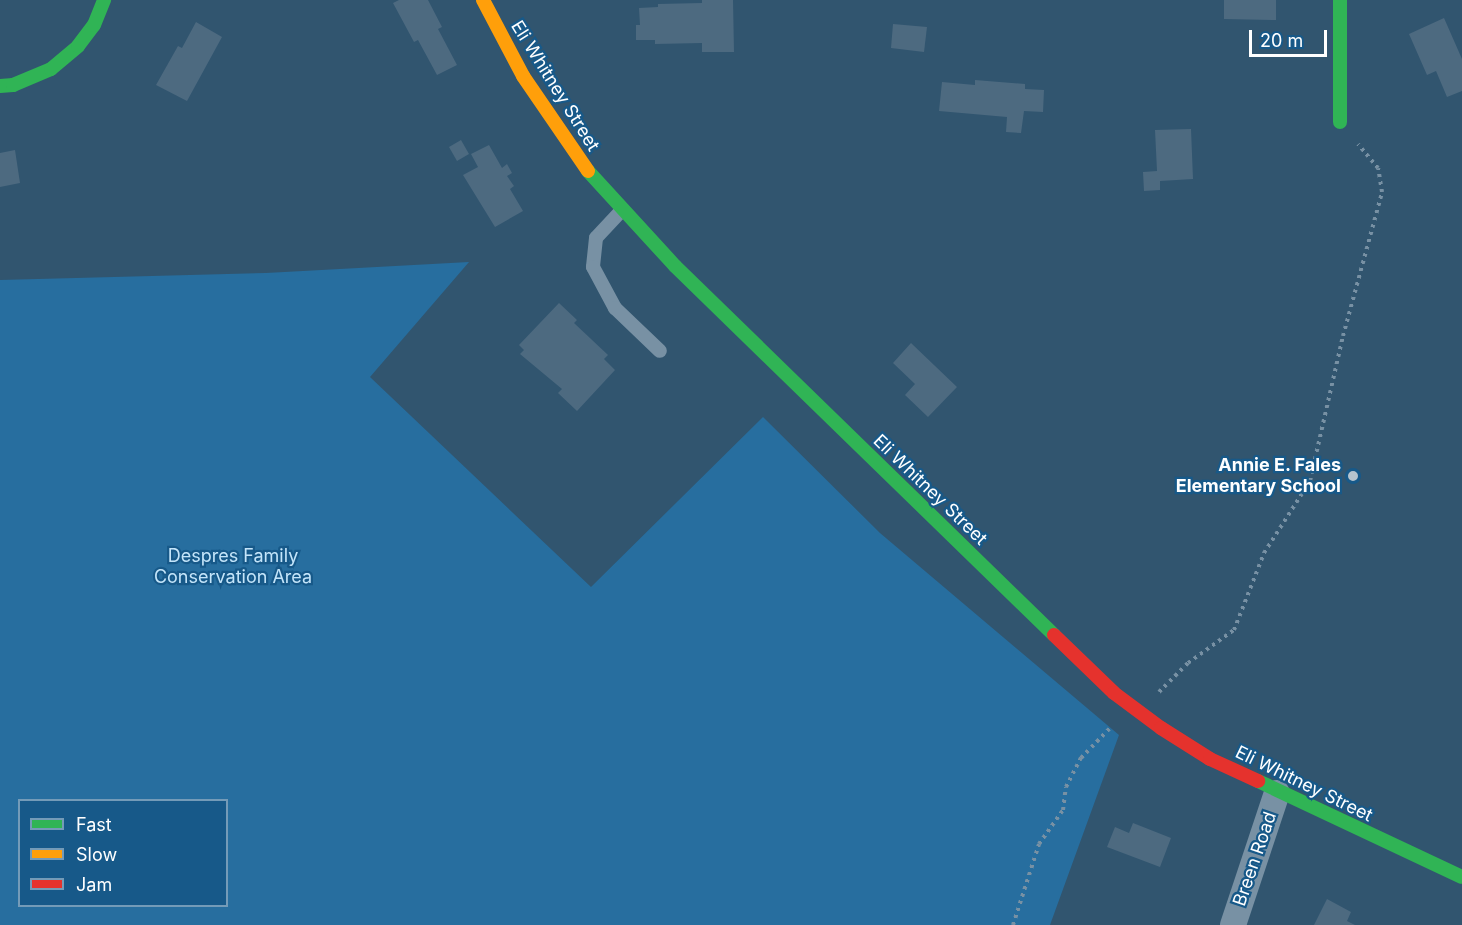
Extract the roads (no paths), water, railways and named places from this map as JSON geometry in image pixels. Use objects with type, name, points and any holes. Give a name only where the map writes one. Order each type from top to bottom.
[{"type":"street","points":[[0,86],[13,85],[51,69],[78,46],[94,25],[104,0]]},
{"type":"street","name":"Eli Whitney Street","points":[[483,0],[523,76],[556,128],[576,157],[622,210],[675,266],[1064,648],[1114,693],[1141,714],[1210,759],[1277,793],[1462,877]]},
{"type":"street","points":[[1340,0],[1340,122]]},
{"type":"street","name":"Breen Road","points":[[1233,925],[1277,793]]},
{"type":"lane","points":[[622,210],[596,238],[593,267],[615,308],[660,351]]},
{"type":"place","name":"Annie E. Fales Elementary School","points":[[1353,476]]},
{"type":"park label","name":"Despres Family Conservation Area","points":[[233,567]]}]
